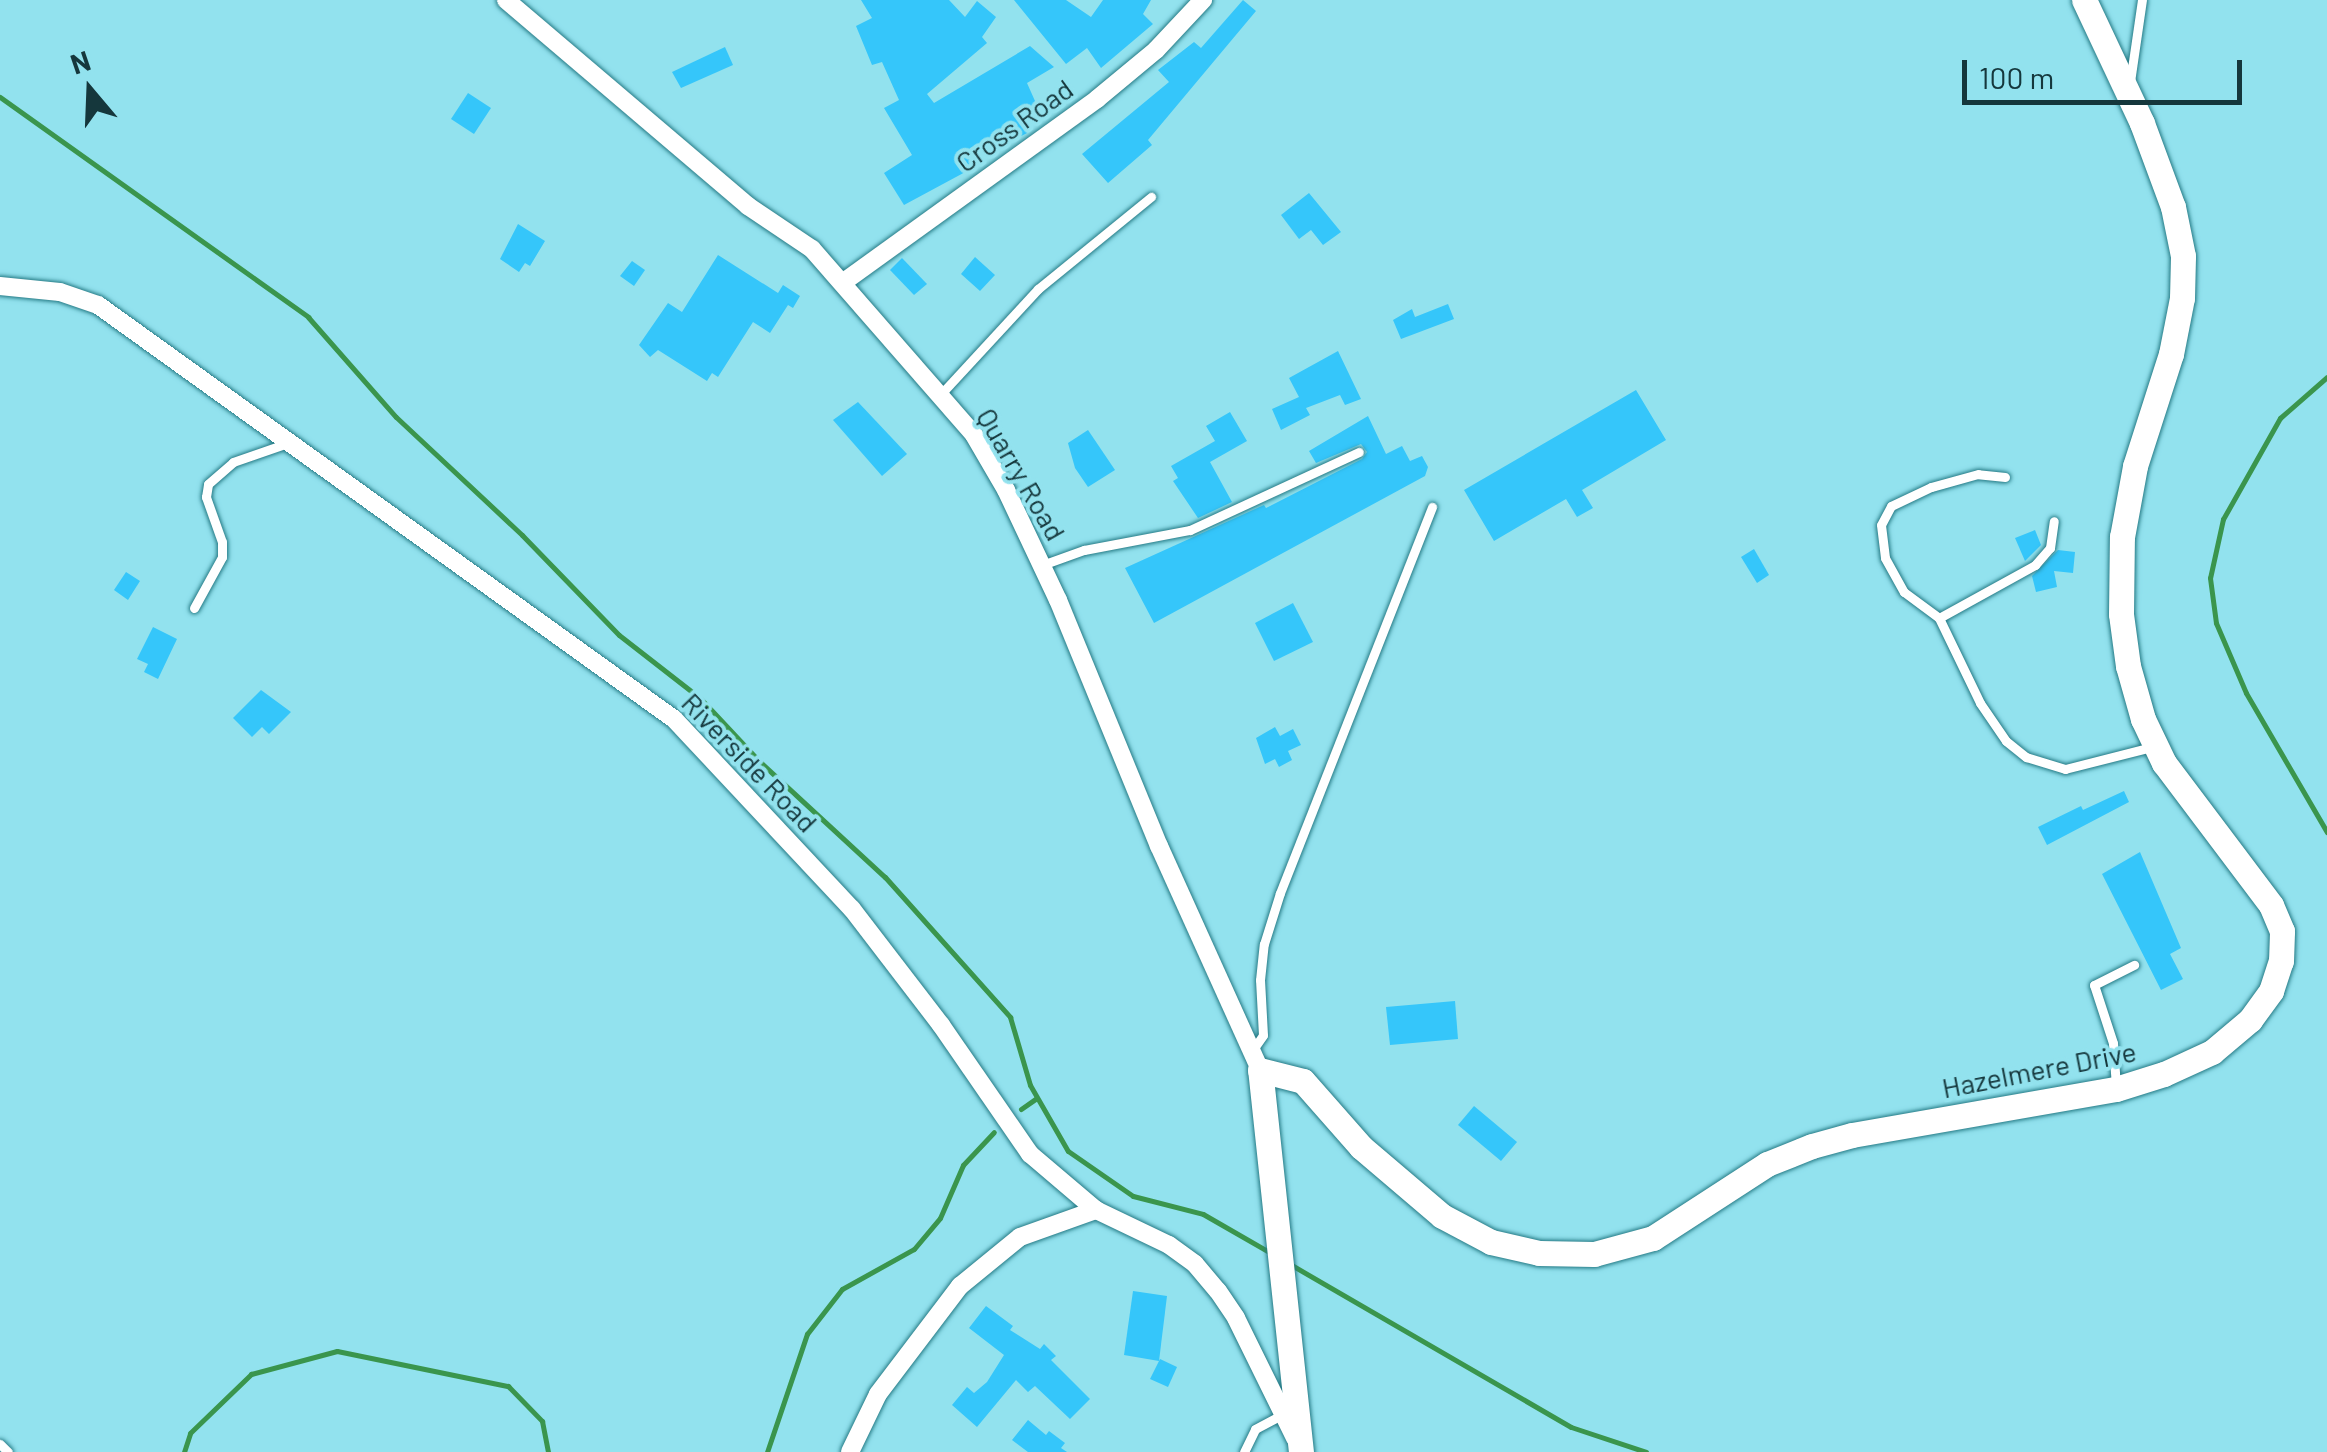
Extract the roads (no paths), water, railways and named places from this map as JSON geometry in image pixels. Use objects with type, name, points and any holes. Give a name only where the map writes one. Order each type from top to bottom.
[{"type":"street","name":"Quarry Road","points":[[506,0],[748,206],[812,249],[845,281],[974,435],[1042,565],[1158,846],[1256,1060]]},
{"type":"street","name":"Cross Road","points":[[845,281],[1098,99],[1156,50],[1202,0]]},
{"type":"street","name":"Hazelmere Drive","points":[[1256,1060],[1303,1081],[1372,1158],[1442,1216],[1491,1242],[1538,1253],[1594,1254],[1653,1238],[1766,1164],[1812,1146],[1852,1135],[2116,1090],[2212,1052],[2250,1020],[2271,991],[2282,960],[2282,931],[2271,905],[2156,746],[2128,666],[2121,614],[2122,537],[2135,466],[2171,354],[2182,298],[2182,256],[2173,207],[2128,94],[2084,0]]},
{"type":"street","name":"Riverside Road","points":[[0,286],[60,292],[98,305],[674,719],[852,909],[941,1024],[1030,1154],[1096,1210],[1169,1245],[1194,1264],[1236,1318],[1301,1450]]},
{"type":"street","points":[[1256,1060],[1301,1450]]},
{"type":"street","points":[[850,1452],[878,1394],[960,1286],[1020,1237],[1096,1210]]},
{"type":"lane","points":[[2128,94],[2142,0]]},
{"type":"lane","points":[[941,394],[1038,290],[1152,197]]},
{"type":"lane","points":[[194,608],[222,557],[222,542],[206,497],[208,484],[216,472],[234,462],[289,443]]},
{"type":"lane","points":[[1042,565],[1084,550],[1154,538],[1215,520],[1359,452]]},
{"type":"lane","points":[[2005,477],[1978,474],[1931,488],[1892,506],[1881,525],[1885,558],[1904,592],[1940,618],[1980,703],[2006,741],[2026,758],[2065,769],[2156,746]]},
{"type":"lane","points":[[1256,1060],[1263,1035],[1260,980],[1264,944],[1280,893],[1432,508]]},
{"type":"lane","points":[[1940,618],[2035,566],[2050,548],[2054,522]]},
{"type":"lane","points":[[2116,1090],[2113,1043],[2094,985],[2134,965]]},
{"type":"lane","points":[[1244,1452],[1256,1429],[1283,1414]]},
{"type":"lane","points":[[0,1444],[8,1452]]},
{"type":"waterway","points":[[0,97],[308,317],[396,417],[522,535],[619,635],[700,698],[758,760],[885,877],[1010,1017],[1030,1085],[1068,1151],[1133,1196],[1203,1214],[1269,1252]]},
{"type":"waterway","points":[[2327,377],[2280,418],[2223,519],[2210,578],[2216,623],[2246,693],[2327,832]]},
{"type":"waterway","points":[[1021,1109],[1037,1098]]},
{"type":"waterway","points":[[767,1452],[807,1334],[842,1289],[914,1249],[940,1218],[963,1165],[994,1132]]},
{"type":"waterway","points":[[1288,1263],[1571,1427],[1646,1452]]},
{"type":"waterway","points":[[184,1452],[190,1433],[251,1374],[337,1351],[508,1386],[542,1421],[548,1452]]}]
